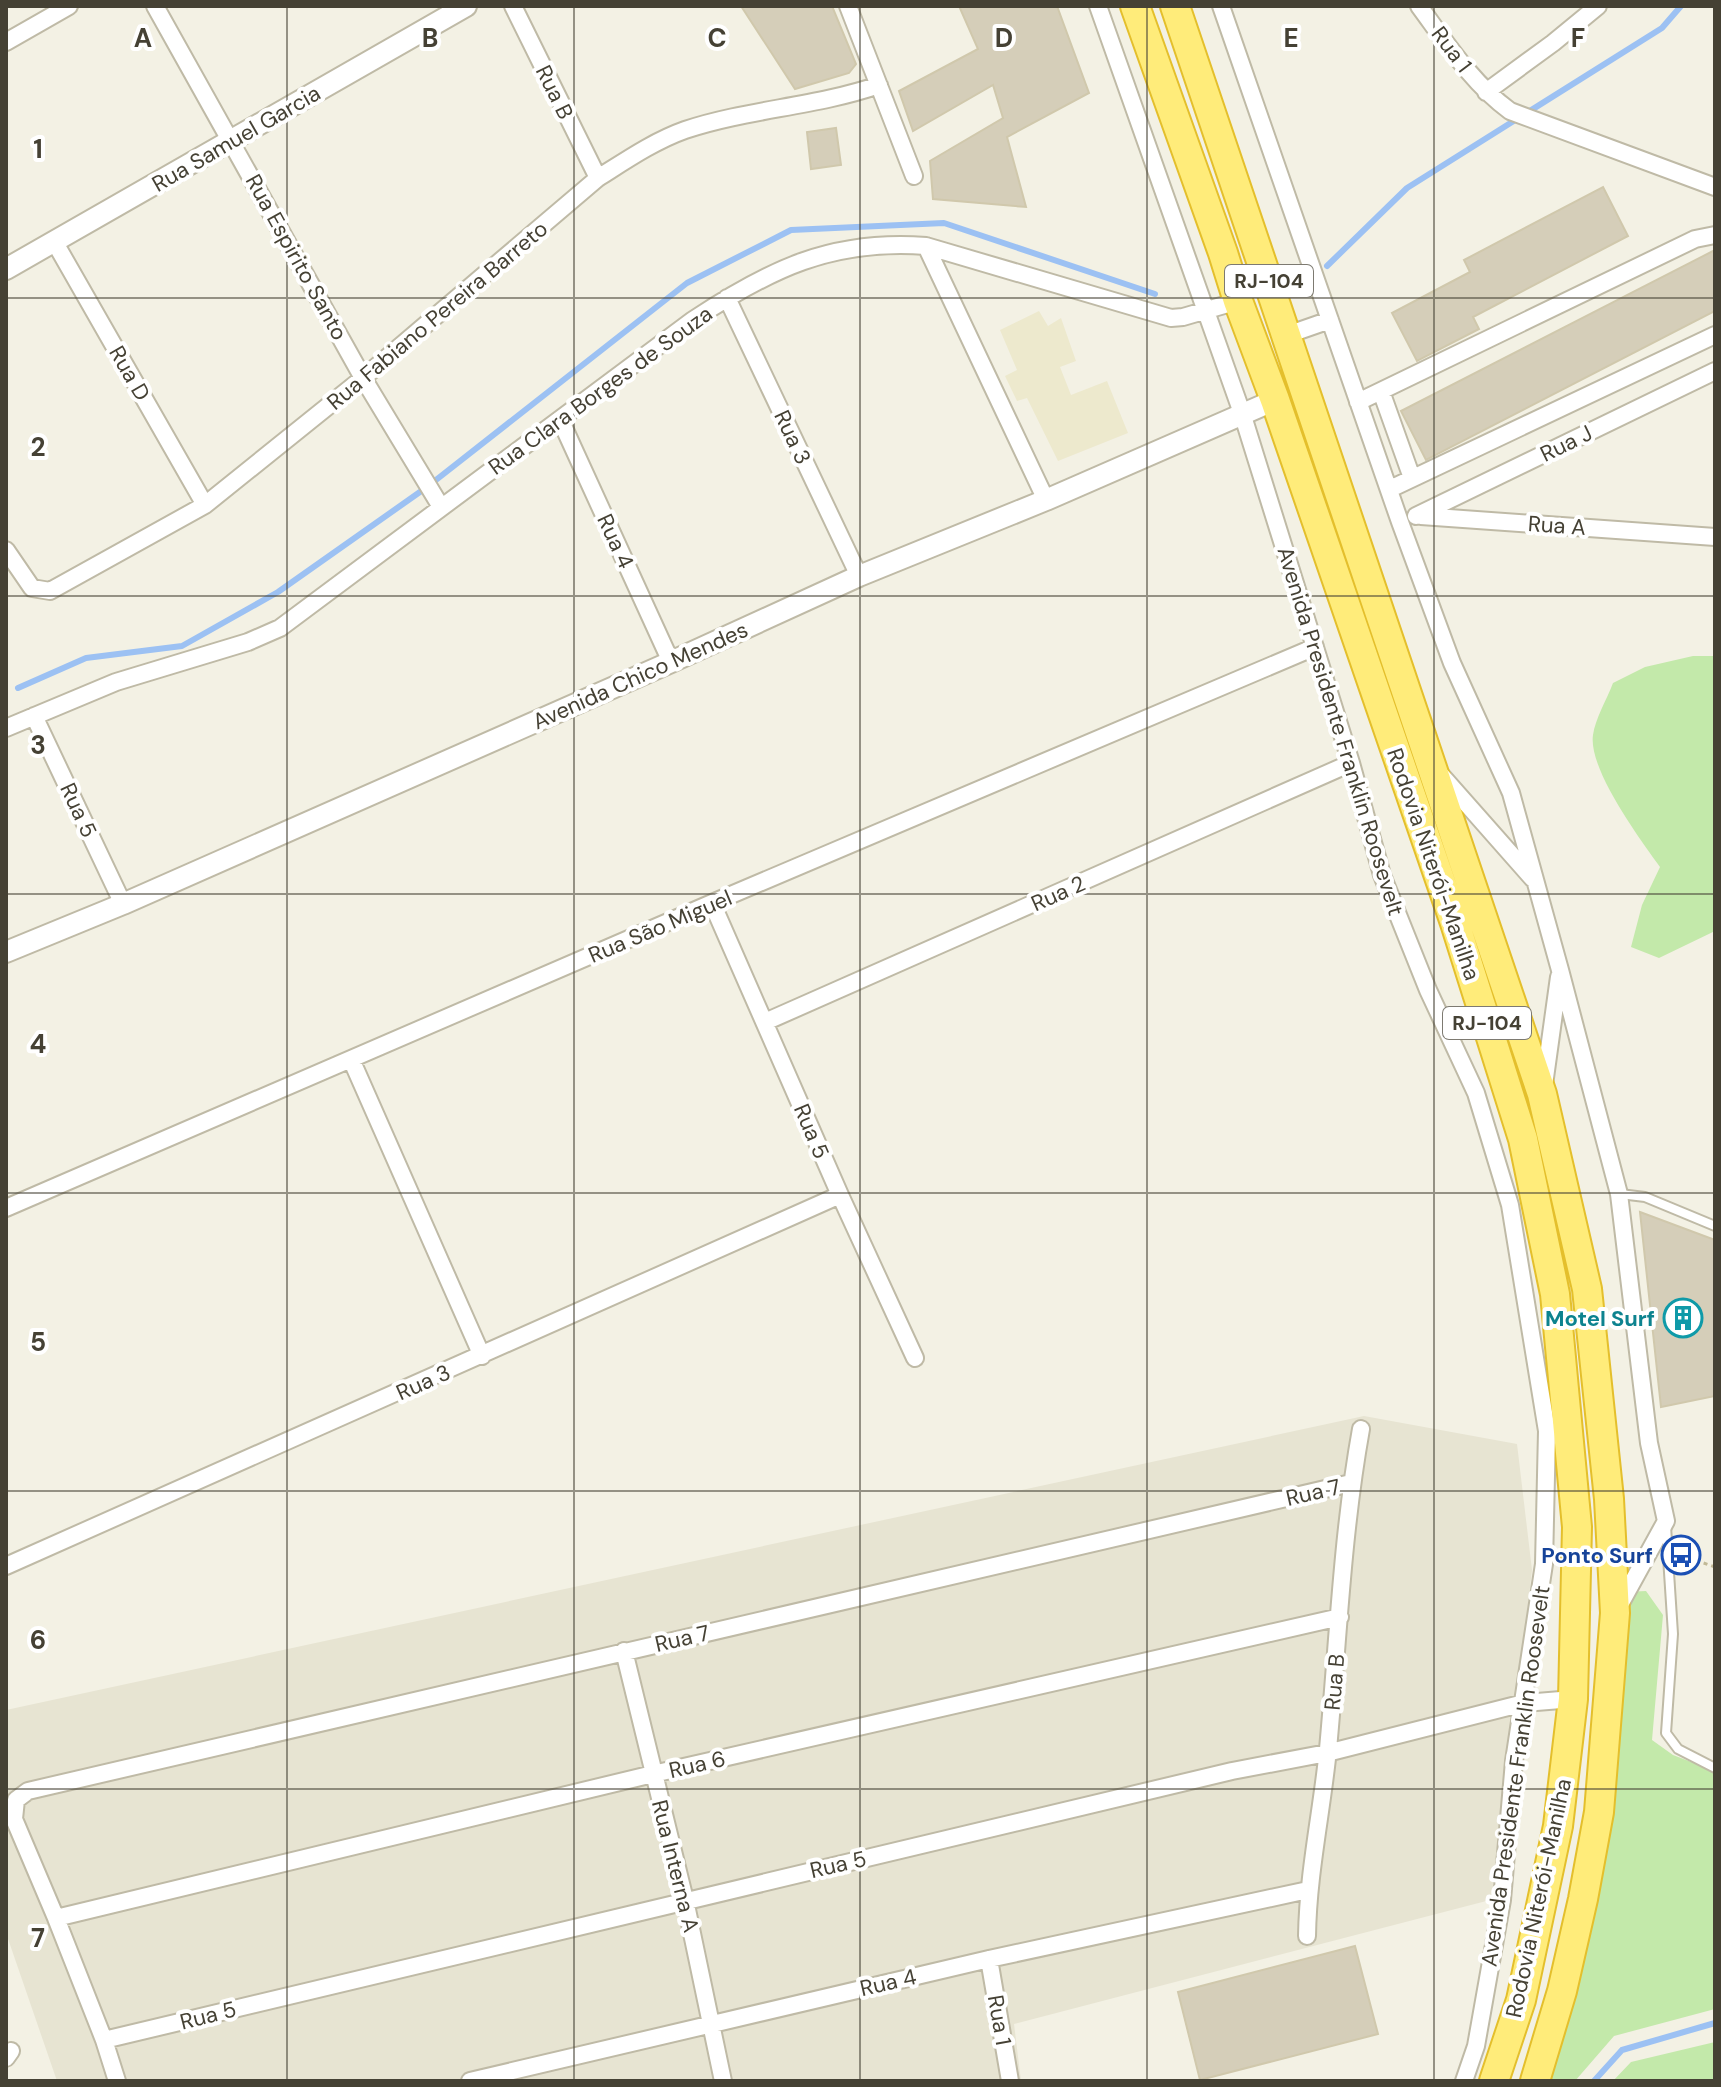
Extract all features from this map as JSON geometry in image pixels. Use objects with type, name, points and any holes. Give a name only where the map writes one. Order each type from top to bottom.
[{"type":"highway","name":"Rodovia Niterói-Manilha","points":[[1135,6],[1455,923],[1523,1139],[1555,1294],[1577,1527],[1573,1699],[1555,1840],[1521,2000],[1494,2081]]},
{"type":"highway","name":"Rodovia Niterói-Manilha","points":[[1175,6],[1542,1094],[1587,1289],[1609,1499],[1615,1613],[1596,1826],[1562,1991],[1535,2081]]},
{"type":"street","points":[[6,42],[69,6]]},
{"type":"street","name":"Rua Espirito Santo","points":[[155,6],[363,378],[437,501]]},
{"type":"street","name":"Rua Samuel Garcia","points":[[6,269],[466,6]]},
{"type":"street","name":"Rua B","points":[[513,6],[598,178]]},
{"type":"street","points":[[848,6],[914,176]]},
{"type":"street","name":"Avenida Presidente Franklin Roosevelt","points":[[1098,6],[1242,413],[1351,763],[1382,875],[1428,990],[1476,1093],[1510,1205],[1547,1431],[1544,1564],[1514,1761],[1502,1900],[1476,2046],[1464,2081]]},
{"type":"street","points":[[1221,6],[1400,522],[1452,663],[1511,793],[1619,1194],[1649,1443],[1666,1521],[1615,1613]]},
{"type":"street","name":"Rua 1","points":[[1419,6],[1464,67],[1491,96],[1525,119],[1715,187]]},
{"type":"street","points":[[1491,96],[1598,6]]},
{"type":"street","name":"Rua Fabiano Pereira Barreto","points":[[6,550],[32,588],[50,591],[205,505],[363,378],[598,178],[637,154],[681,132],[730,117],[834,100],[879,85]]},
{"type":"street","points":[[1358,402],[1695,239],[1715,235]]},
{"type":"street","name":"Rua D","points":[[54,241],[205,505]]},
{"type":"street","name":"Rua Clara Borges de Souza","points":[[7,725],[116,682],[248,642],[280,628],[437,501],[560,419],[727,298],[778,270],[845,248],[889,244],[926,246],[1159,316],[1183,317],[1238,301]]},
{"type":"street","points":[[926,246],[1046,500]]},
{"type":"street","name":"Rua 3","points":[[727,298],[859,576]]},
{"type":"street","points":[[1287,335],[1330,320]]},
{"type":"street","points":[[1390,489],[1715,335]]},
{"type":"street","name":"Rua J","points":[[1416,516],[1715,371]]},
{"type":"street","points":[[1381,391],[1412,478]]},
{"type":"street","name":"Avenida Chico Mendes","points":[[6,952],[123,904],[859,576],[1046,500],[1275,400]]},
{"type":"street","name":"Rua 4","points":[[560,419],[671,662]]},
{"type":"street","name":"Rua A","points":[[1400,522],[1416,516],[1715,537]]},
{"type":"street","name":"Rua São Miguel","points":[[6,1208],[1315,647]]},
{"type":"street","name":"Rua 5","points":[[34,716],[123,904]]},
{"type":"street","name":"Rua 2","points":[[765,1022],[1351,763]]},
{"type":"street","points":[[1432,765],[1536,883]]},
{"type":"street","name":"Rua 5","points":[[712,903],[915,1358]]},
{"type":"street","points":[[1542,1094],[1560,970]]},
{"type":"street","points":[[351,1059],[482,1356]]},
{"type":"street","points":[[1476,1093],[1506,1086]]},
{"type":"street","name":"Rua 3","points":[[6,1566],[840,1195]]},
{"type":"street","name":"Rua B","points":[[1307,1936],[1308,1890],[1327,1753],[1351,1483],[1361,1429]]},
{"type":"street","name":"Rua 7","points":[[56,1918],[14,1819],[16,1800],[28,1791],[1351,1483]]},
{"type":"street","name":"Rua 6","points":[[56,1918],[653,1774],[1340,1617]]},
{"type":"street","name":"Rua Interna A","points":[[624,1651],[685,1900],[723,2081]]},
{"type":"street","name":"Rua 5","points":[[104,2040],[1232,1771],[1327,1753],[1524,1703],[1573,1699]]},
{"type":"street","name":"Rua 4","points":[[470,2081],[989,1959],[1308,1890]]},
{"type":"street","points":[[56,1918],[117,2081]]},
{"type":"street","name":"Rua 1","points":[[989,1959],[1010,2081]]},
{"type":"lane","points":[[1619,1194],[1645,1197],[1715,1226]]},
{"type":"lane","points":[[1666,1521],[1673,1634],[1666,1733],[1678,1749],[1715,1768]]},
{"type":"path","points":[[1681,1555],[1715,1567]]},
{"type":"shaded area","points":[[1039,311],[1048,326],[1061,318],[1076,361],[1060,367],[1071,395],[1107,381],[1128,433],[1058,461],[1027,398],[1017,401],[1005,376],[1017,370],[1000,330]]},
{"type":"shaded area","points":[[1364,1416],[1517,1444],[1532,1570],[1494,1899],[1014,2024],[1021,2081],[57,2081],[6,1933],[6,1710]]},
{"type":"green space","points":[[1693,656],[1715,656],[1715,931],[1659,958],[1631,947],[1642,905],[1660,867],[1607,784],[1594,749],[1593,735],[1613,683],[1645,667]]},
{"type":"green space","points":[[1646,1591],[1663,1615],[1652,1740],[1673,1755],[1715,1771],[1715,2009],[1614,2036],[1575,2081],[1544,2081],[1598,1876],[1621,1715],[1626,1592]]},
{"type":"green space","points":[[1715,2042],[1715,2081],[1613,2081],[1631,2062]]},
{"type":"building","points":[[741,6],[832,6],[856,64],[849,73],[795,89]]},
{"type":"building","points":[[959,6],[1057,6],[1089,93],[1007,137],[1026,207],[933,199],[930,161],[1003,118],[993,85],[913,131],[899,91],[978,49]]},
{"type":"building","points":[[836,128],[841,165],[811,169],[807,132]]},
{"type":"building","points":[[1603,187],[1628,236],[1473,317],[1479,329],[1417,361],[1392,313],[1470,272],[1464,260]]},
{"type":"building","points":[[1715,250],[1715,311],[1426,460],[1401,411]]},
{"type":"building","name":"Motel Surf","points":[[1640,1212],[1715,1240],[1715,1396],[1661,1407]]},
{"type":"building","points":[[1355,1946],[1378,2034],[1200,2080],[1178,1992]]},
{"type":"waterway","points":[[1327,266],[1407,188],[1662,28],[1681,6]]},
{"type":"waterway","points":[[18,688],[86,658],[182,646],[278,592],[427,487],[687,283],[791,230],[944,223],[1155,294]]},
{"type":"waterway","points":[[1594,2081],[1622,2050],[1715,2023]]},
{"type":"place","name":"Motel Surf","points":[[1683,1318]]},
{"type":"place","name":"Ponto Surf","points":[[1681,1555]]}]
